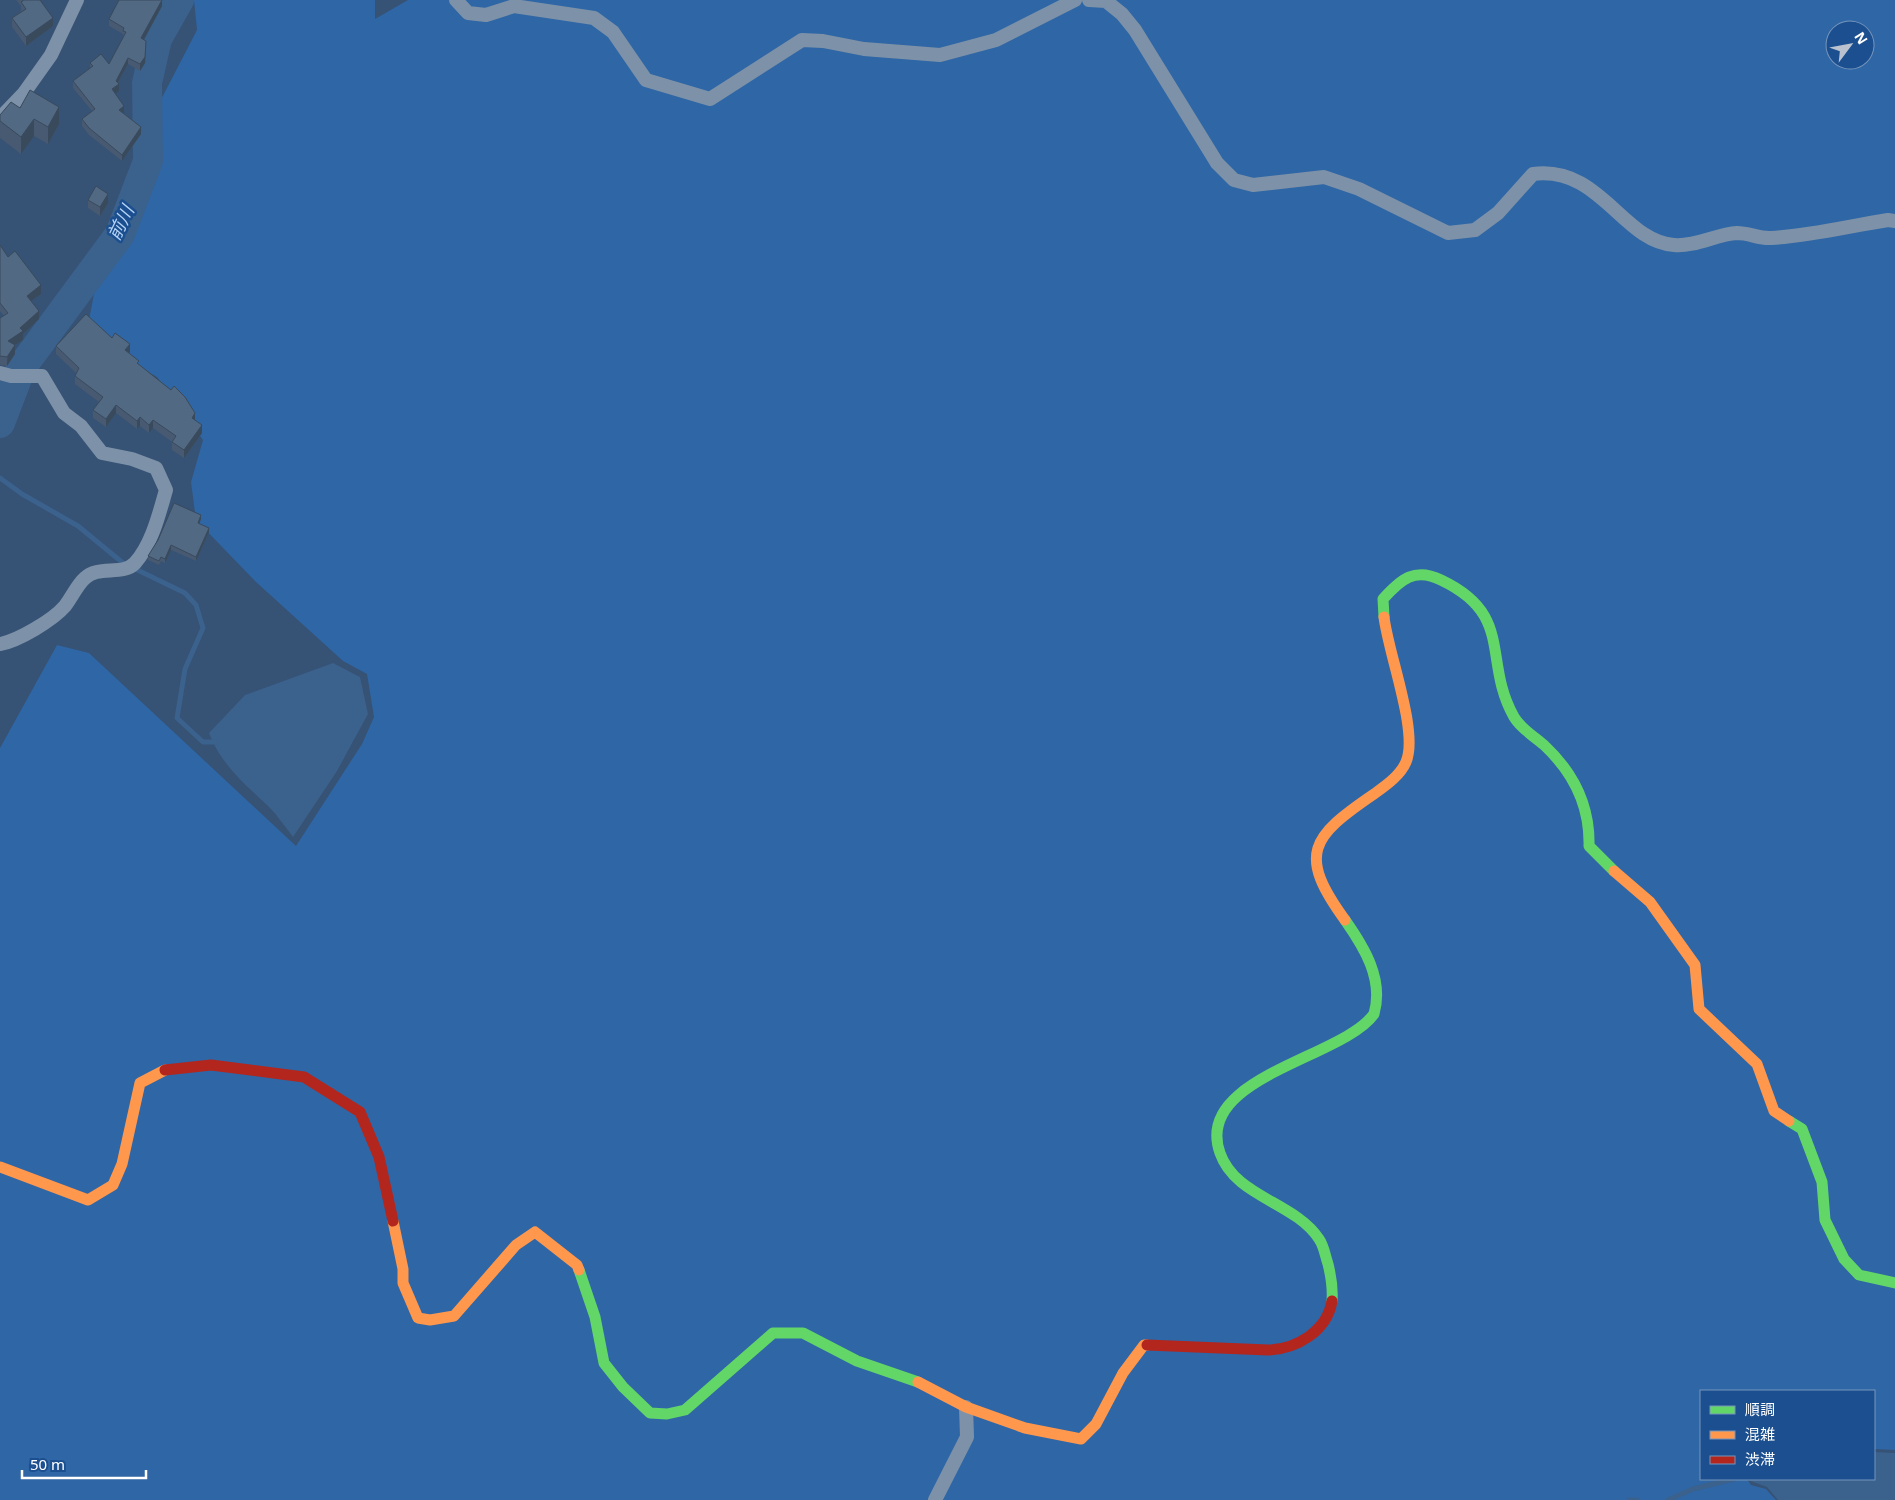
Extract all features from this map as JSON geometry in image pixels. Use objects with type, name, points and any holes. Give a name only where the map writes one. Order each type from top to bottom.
[{"type":"street","points":[[0,118],[24,93],[51,55],[77,0]]},
{"type":"street","points":[[456,0],[468,13],[486,15],[514,6],[594,18],[613,32],[646,80],[710,98],[802,40],[823,41],[864,49],[940,55],[996,40],[1075,0]]},
{"type":"street","points":[[1089,0],[1106,2],[1122,14],[1135,30],[1217,163],[1234,180],[1253,185],[1324,177],[1359,189],[1448,232],[1475,230],[1498,213],[1534,174],[1549,172],[1568,176],[1606,200],[1647,238],[1674,245],[1738,233],[1770,238],[1888,220],[1895,221]]},
{"type":"street","points":[[0,644],[8,643],[48,621],[64,607],[86,576],[99,571],[130,566],[152,534],[166,490],[156,468],[132,459],[102,452],[81,426],[64,413],[42,376],[5,374]]},
{"type":"street","points":[[0,1167],[88,1200],[113,1185],[122,1164],[140,1083],[164,1070],[211,1065],[304,1077],[360,1112],[379,1157],[403,1268],[403,1283],[418,1318],[430,1320],[454,1316],[516,1246],[535,1232],[577,1265],[595,1317],[604,1363],[623,1388],[650,1413],[667,1414],[685,1410],[774,1333],[803,1333],[857,1361],[910,1378],[966,1407],[1025,1428],[1081,1439],[1096,1424],[1123,1373],[1144,1345],[1277,1349],[1313,1335],[1328,1317],[1333,1289],[1332,1277],[1319,1238],[1290,1212],[1248,1188],[1230,1172],[1220,1158],[1216,1144],[1219,1125],[1228,1106],[1254,1082],[1356,1032],[1374,1013],[1377,986],[1370,962],[1316,872],[1316,854],[1324,836],[1342,816],[1394,777],[1407,761],[1406,719],[1384,627],[1383,599],[1398,582],[1424,573],[1454,584],[1480,605],[1494,633],[1501,684],[1514,718],[1558,758],[1580,792],[1591,830],[1590,846],[1604,862],[1650,902],[1695,965],[1699,1009],[1757,1064],[1774,1111],[1802,1129],[1822,1182],[1826,1220],[1844,1259],[1859,1275],[1895,1283]]},
{"type":"street","points":[[935,1500],[967,1437],[966,1407]]},
{"type":"shaded area","points":[[194,0],[375,0],[375,19],[408,0],[1895,0],[1895,1450],[1875,1449],[1875,1390],[1700,1390],[1700,1480],[1748,1480],[1751,1485],[1766,1489],[1776,1500],[0,1500],[0,748],[57,645],[89,653],[296,846],[362,744],[374,717],[367,674],[343,661],[256,582],[196,520],[191,482],[203,440],[157,377],[86,336],[96,283],[130,185],[139,142],[197,30]]},
{"type":"shaded area","points":[[333,663],[360,677],[368,714],[337,771],[293,837],[272,810],[227,764],[220,755],[209,733],[245,695]]},
{"type":"shaded area","points":[[1875,1452],[1895,1453],[1895,1500],[1778,1500],[1767,1487],[1748,1480],[1875,1480]]},
{"type":"building","points":[[23,0],[40,0],[53,18],[26,37],[12,18],[26,9],[21,2]]},
{"type":"building","points":[[119,0],[162,0],[141,38],[146,41],[145,57],[140,64],[128,58],[116,81],[119,84],[112,89],[124,106],[119,110],[141,127],[122,155],[89,128],[82,119],[95,109],[73,81],[93,66],[90,63],[101,54],[109,64],[126,32],[123,31],[124,28],[109,19]]},
{"type":"building","points":[[30,90],[59,107],[48,127],[34,119],[21,137],[0,121],[0,115],[11,102],[20,108]]},
{"type":"building","points":[[96,186],[108,194],[100,207],[88,200]]},
{"type":"building","points":[[0,245],[8,257],[15,251],[41,285],[27,296],[39,311],[20,328],[23,331],[8,341],[15,345],[7,357],[0,356],[0,318],[8,313],[0,303]]},
{"type":"building","points":[[86,314],[112,338],[115,333],[130,344],[125,350],[139,361],[137,363],[171,390],[174,386],[185,397],[195,413],[192,418],[202,425],[184,450],[172,442],[176,436],[153,420],[149,425],[140,417],[137,421],[116,405],[106,419],[93,410],[103,397],[75,376],[79,368],[56,346]]},
{"type":"building","points":[[174,503],[201,515],[198,523],[209,528],[196,557],[171,545],[165,559],[161,557],[159,561],[148,556],[158,540]]},
{"type":"waterway","name":"前川","points":[[0,423],[21,368],[120,234],[148,161],[147,83],[157,39],[179,0]]},
{"type":"waterway","points":[[0,478],[22,494],[78,526],[123,563],[185,593],[196,605],[203,628],[185,669],[177,718],[203,742],[217,742]]},
{"type":"waterway","points":[[1668,1500],[1693,1489],[1730,1480]]},
{"type":"waterway","points":[[1629,1500],[1637,1500]]},
{"type":"traffic: fast","points":[[1384,617],[1383,599],[1402,581],[1416,575],[1432,576],[1441,580],[1464,594],[1479,608],[1488,624],[1505,696],[1514,717],[1524,729],[1554,755],[1571,778],[1583,804],[1589,831],[1589,846],[1614,871]]},
{"type":"traffic: fast","points":[[1332,1301],[1330,1273],[1319,1239],[1296,1216],[1238,1180],[1228,1168],[1220,1153],[1218,1127],[1228,1105],[1249,1087],[1275,1072],[1333,1044],[1357,1029],[1374,1014],[1376,1001],[1374,976],[1365,952],[1345,920]]},
{"type":"traffic: fast","points":[[1789,1121],[1802,1129],[1822,1182],[1825,1220],[1844,1259],[1859,1275],[1895,1283]]},
{"type":"traffic: fast","points":[[579,1270],[595,1317],[604,1363],[623,1387],[650,1413],[667,1414],[685,1410],[773,1333],[803,1333],[857,1361],[918,1382]]},
{"type":"traffic: slow","points":[[1345,920],[1320,879],[1316,862],[1318,848],[1324,835],[1336,823],[1396,776],[1406,762],[1409,749],[1406,712],[1384,617]]},
{"type":"traffic: slow","points":[[1614,871],[1650,902],[1695,965],[1699,1009],[1757,1064],[1774,1111],[1789,1121]]},
{"type":"traffic: slow","points":[[0,1167],[88,1200],[113,1185],[122,1164],[140,1083],[165,1070]]},
{"type":"traffic: slow","points":[[393,1221],[403,1269],[403,1283],[418,1318],[430,1320],[454,1316],[516,1245],[535,1232],[577,1265],[579,1270]]},
{"type":"traffic: slow","points":[[918,1382],[966,1407],[1025,1428],[1081,1439],[1096,1424],[1123,1373],[1144,1345],[1147,1345]]},
{"type":"traffic: jam","points":[[165,1070],[211,1065],[304,1077],[360,1112],[379,1157],[393,1221]]},
{"type":"traffic: jam","points":[[1147,1345],[1279,1349],[1300,1342],[1317,1329],[1329,1312],[1332,1301]]}]
